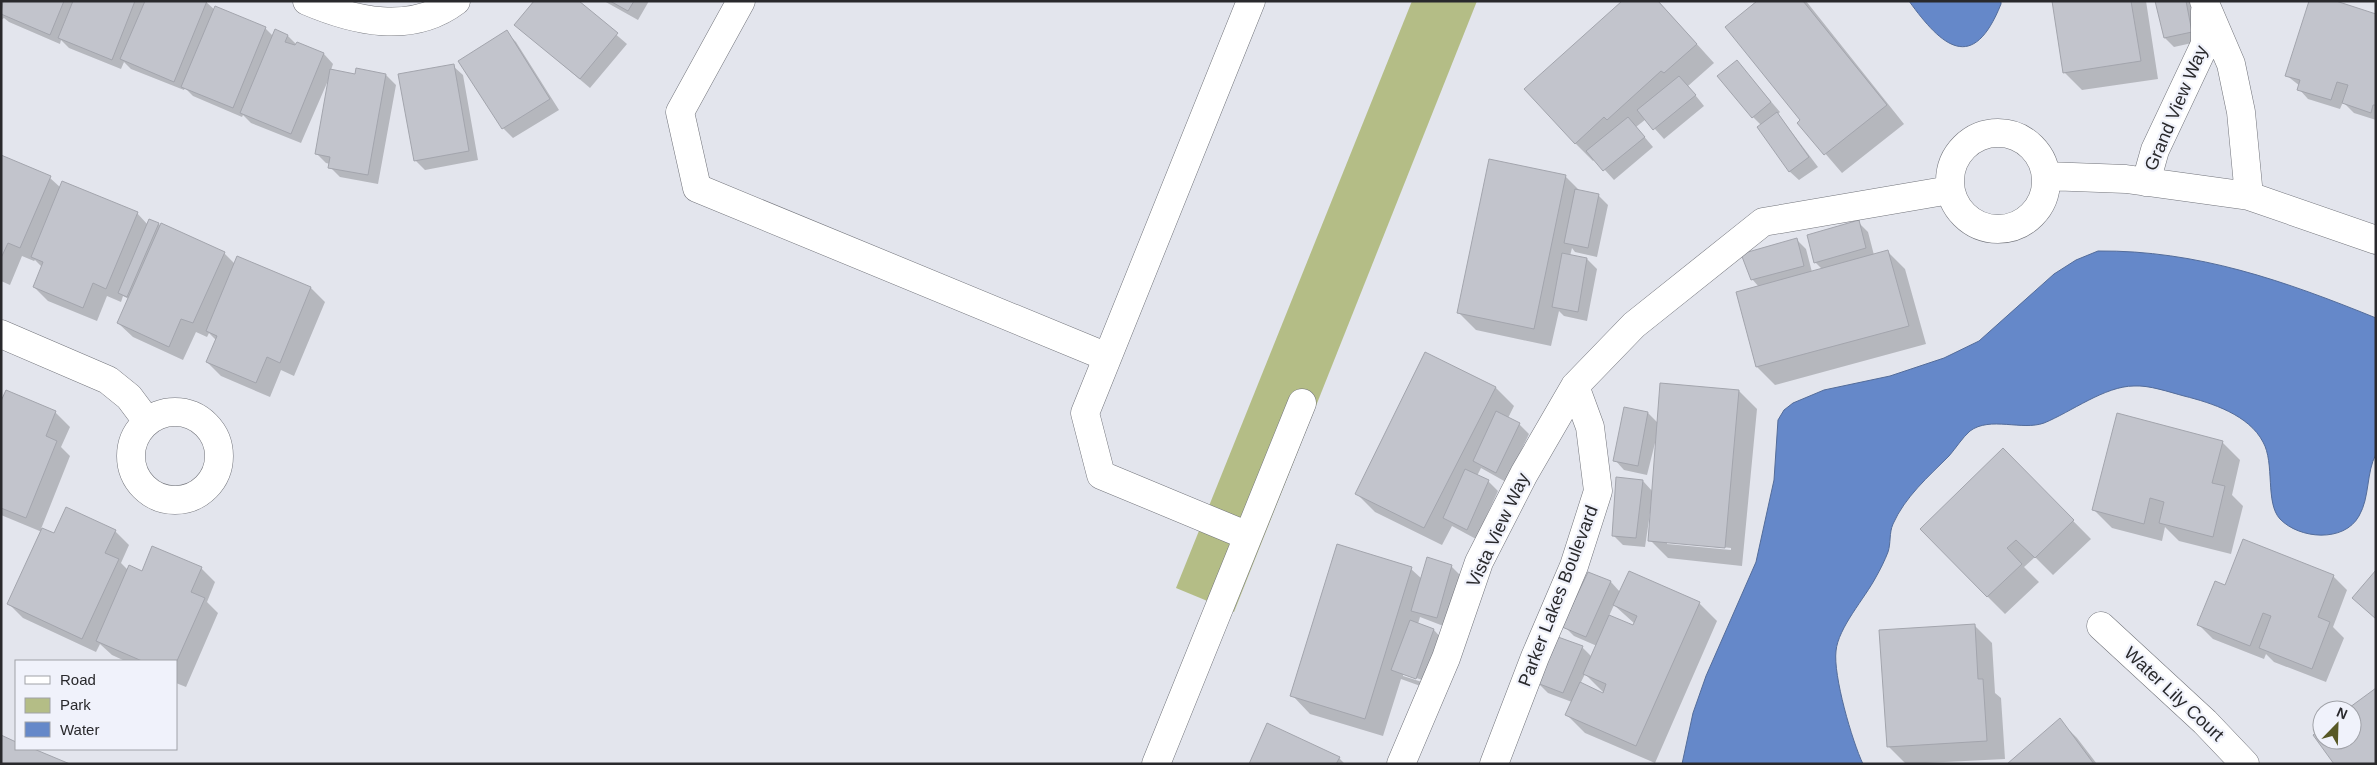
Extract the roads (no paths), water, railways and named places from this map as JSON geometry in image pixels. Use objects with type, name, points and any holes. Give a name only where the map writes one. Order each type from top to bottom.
[{"type":"street","points":[[307,1],[356,19],[387,23],[422,17],[448,7],[456,1]]},
{"type":"street","points":[[741,1],[680,112],[697,188],[1107,357]]},
{"type":"street","points":[[1248,536],[1101,475],[1084,413],[1251,1]]},
{"type":"street","name":"Grand View Way","points":[[2146,182],[2155,150],[2205,44],[2204,3]]},
{"type":"street","name":"Grand View Way","points":[[2204,3],[2231,64],[2240,112],[2249,196]]},
{"type":"street","points":[[2004,133],[2020,138],[2031,146],[2041,160],[2046,176],[2045,193],[2031,216],[2021,223],[2006,229],[1988,228],[1967,218],[1956,205],[1950,190],[1950,173],[1955,159],[1968,143],[1983,135],[2004,133]]},
{"type":"street","points":[[2046,176],[2146,182],[2249,196],[2376,240]]},
{"type":"street","points":[[1575,386],[1634,325],[1763,222],[1950,190]]},
{"type":"street","points":[[1,334],[108,380],[129,397],[147,420]]},
{"type":"street","name":"Vista View Way","points":[[1401,764],[1436,681],[1479,562],[1524,474],[1575,386]]},
{"type":"street","name":"Parker Lakes Boulevard","points":[[1494,764],[1535,657],[1574,566],[1598,491],[1590,427],[1575,386]]},
{"type":"street","points":[[1156,764],[1302,403]]},
{"type":"street","name":"Water Lily Court","points":[[2101,626],[2205,722],[2245,764]]},
{"type":"water","points":[[1909,1],[2001,1],[2001,4],[1990,26],[1979,40],[1968,46],[1957,46],[1945,41],[1933,31]]},
{"type":"water","points":[[2098,251],[2135,252],[2170,256],[2240,270],[2342,304],[2376,318],[2376,454],[2365,501],[2359,516],[2352,525],[2343,531],[2321,535],[2298,531],[2288,526],[2275,512],[2267,451],[2257,433],[2249,424],[2239,417],[2206,402],[2166,391],[2140,386],[2123,387],[2088,400],[2044,423],[2026,426],[1996,424],[1978,427],[1967,434],[1918,488],[1898,514],[1892,527],[1887,555],[1838,642],[1836,662],[1840,691],[1863,764],[1682,764],[1693,713],[1706,676],[1756,562],[1774,480],[1778,420],[1784,410],[1793,403],[1824,390],[1890,376],[1944,358],[1979,341],[2054,274],[2076,260]]}]
